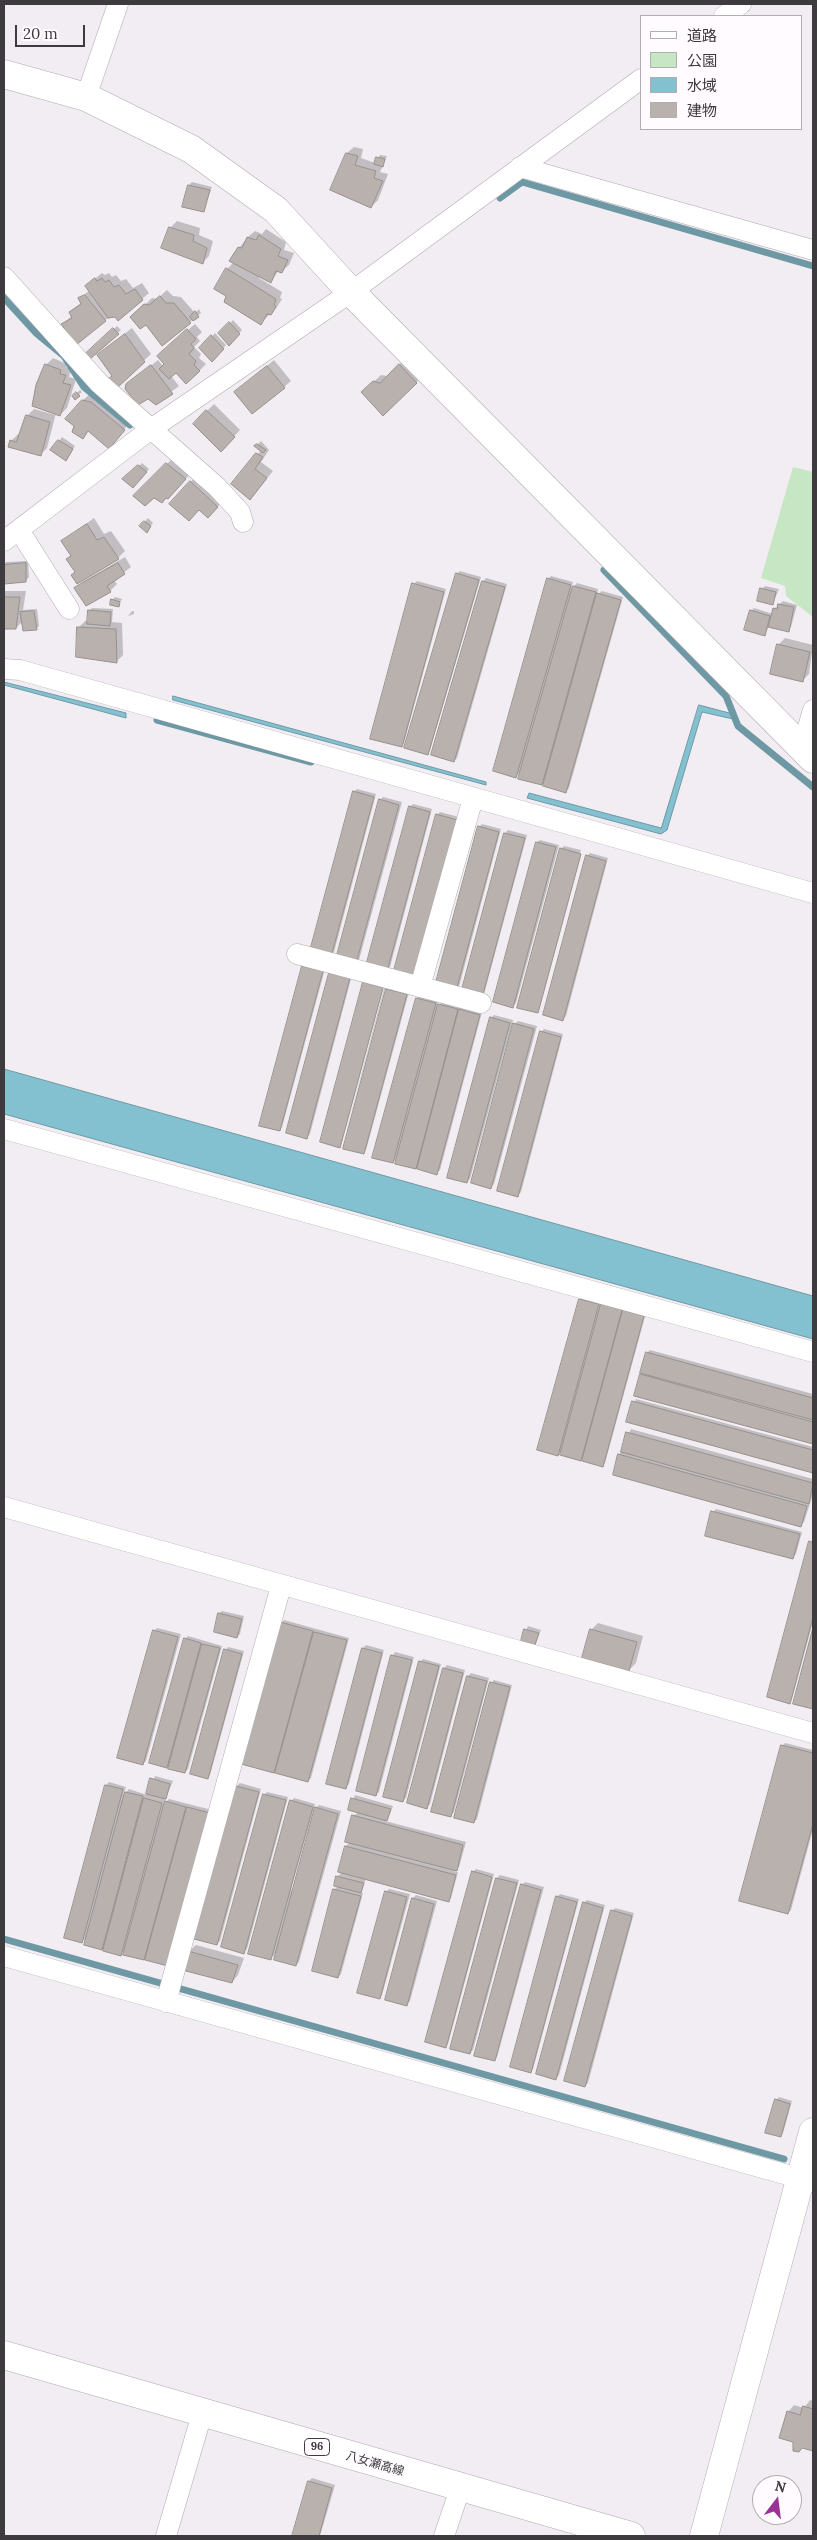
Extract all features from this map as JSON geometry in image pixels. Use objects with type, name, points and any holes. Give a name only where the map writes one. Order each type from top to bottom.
[{"type":"street","points":[[86,97],[118,4]]},
{"type":"street","points":[[725,15],[741,4]]},
{"type":"street","points":[[4,74],[86,97],[191,148],[276,210],[351,292],[807,753]]},
{"type":"street","points":[[69,609],[11,536],[152,430],[351,292],[640,80]]},
{"type":"street","points":[[520,167],[813,250]]},
{"type":"street","points":[[4,277],[99,383],[217,487],[240,512],[243,522]]},
{"type":"street","points":[[4,669],[20,670],[813,893]]},
{"type":"street","points":[[807,753],[813,710]]},
{"type":"street","points":[[420,987],[473,798]]},
{"type":"street","points":[[297,954],[481,1003]]},
{"type":"street","points":[[4,1128],[813,1352]]},
{"type":"street","points":[[4,1507],[281,1586],[813,1733]]},
{"type":"street","points":[[166,2002],[281,1586]]},
{"type":"street","points":[[4,1956],[807,2180]]},
{"type":"street","points":[[704,2536],[807,2180],[813,2132]]},
{"type":"street","name":"八女瀬高線","points":[[4,2355],[202,2414],[631,2536]]},
{"type":"street","points":[[166,2536],[202,2414]]},
{"type":"street","points":[[444,2536],[460,2488]]},
{"type":"green space","points":[[793,467],[813,472],[813,617],[786,596],[785,586],[761,578]]},
{"type":"water","points":[[4,682],[126,713],[126,718],[4,685]]},
{"type":"water","points":[[173,696],[486,782],[486,785],[173,700]]},
{"type":"water","points":[[699,705],[733,714],[733,719],[702,712],[667,830],[661,834],[527,798],[529,793],[661,828]]},
{"type":"water","points":[[4,1069],[813,1296],[813,1339],[4,1114]]},
{"type":"building","points":[[346,153],[358,156],[355,165],[376,171],[374,178],[383,181],[371,208],[330,190]]},
{"type":"building","points":[[376,157],[385,159],[383,167],[374,164]]},
{"type":"building","points":[[188,185],[210,190],[204,212],[182,207]]},
{"type":"building","points":[[169,227],[194,235],[193,241],[207,248],[203,264],[161,248]]},
{"type":"building","points":[[259,235],[281,249],[278,256],[288,260],[282,273],[276,271],[271,283],[229,261],[238,247],[242,248],[247,237],[256,240]]},
{"type":"building","points":[[226,268],[276,299],[274,305],[276,307],[271,315],[267,314],[261,325],[224,302],[226,296],[214,289]]},
{"type":"building","points":[[95,278],[97,281],[102,278],[105,282],[109,280],[114,287],[119,285],[126,294],[135,289],[143,300],[118,321],[115,317],[108,318],[85,286]]},
{"type":"building","points":[[85,295],[106,321],[76,345],[61,324],[72,318],[69,312],[81,304],[78,298]]},
{"type":"building","points":[[160,296],[166,303],[174,303],[191,323],[162,346],[146,325],[140,329],[130,317],[144,304],[149,305]]},
{"type":"building","points":[[195,311],[199,317],[193,321],[190,317]]},
{"type":"building","points":[[229,322],[240,334],[229,346],[218,333]]},
{"type":"building","points":[[113,328],[119,334],[90,359],[85,354]]},
{"type":"building","points":[[187,329],[196,339],[191,344],[194,348],[189,354],[196,361],[194,365],[200,371],[186,384],[176,373],[169,379],[159,369],[164,364],[157,356]]},
{"type":"building","points":[[125,334],[145,362],[117,388],[108,379],[112,376],[97,355]]},
{"type":"building","points":[[211,335],[224,349],[212,362],[199,348]]},
{"type":"building","points":[[45,364],[61,370],[60,374],[66,375],[63,383],[71,385],[60,416],[32,406],[36,385]]},
{"type":"building","points":[[399,364],[417,383],[383,416],[361,392],[373,381],[380,383]]},
{"type":"building","points":[[151,365],[173,394],[156,405],[148,399],[138,405],[125,389],[126,384]]},
{"type":"building","points":[[267,366],[285,388],[252,414],[234,392]]},
{"type":"building","points":[[76,392],[80,396],[75,400],[72,396]]},
{"type":"building","points":[[82,400],[91,402],[125,430],[109,449],[88,431],[83,439],[72,432],[74,426],[65,419]]},
{"type":"building","points":[[206,410],[235,437],[221,452],[193,424]]},
{"type":"building","points":[[26,415],[50,422],[41,456],[8,447],[10,440],[16,442]]},
{"type":"building","points":[[58,440],[73,449],[66,461],[50,450]]},
{"type":"building","points":[[257,444],[266,450],[263,453],[254,446]]},
{"type":"building","points":[[256,453],[263,457],[255,469],[267,478],[250,500],[231,484]]},
{"type":"building","points":[[166,463],[186,479],[162,503],[154,498],[145,506],[133,496]]},
{"type":"building","points":[[138,465],[147,472],[133,488],[122,479]]},
{"type":"building","points":[[190,481],[218,507],[208,518],[199,510],[189,521],[169,504]]},
{"type":"building","points":[[144,521],[151,526],[147,533],[139,526]]},
{"type":"building","points":[[87,524],[97,540],[104,537],[119,559],[77,584],[71,575],[75,572],[66,559],[71,556],[61,541]]},
{"type":"building","points":[[26,563],[26,582],[4,584],[4,565]]},
{"type":"building","points":[[118,563],[125,574],[107,586],[111,592],[86,606],[74,588]]},
{"type":"building","points":[[456,573],[479,580],[428,755],[404,748]]},
{"type":"building","points":[[547,578],[571,585],[516,778],[493,771]]},
{"type":"building","points":[[482,581],[505,587],[454,762],[431,755]]},
{"type":"building","points":[[412,583],[444,592],[402,747],[370,739]]},
{"type":"building","points":[[573,586],[596,592],[542,785],[518,779]]},
{"type":"building","points":[[760,588],[776,592],[773,605],[757,601]]},
{"type":"building","points":[[597,593],[621,600],[566,793],[543,786]]},
{"type":"building","points":[[4,597],[20,597],[16,629],[4,629]]},
{"type":"building","points":[[111,599],[120,602],[119,607],[110,605]]},
{"type":"building","points":[[778,604],[794,607],[789,632],[768,627],[773,608],[777,609]]},
{"type":"building","points":[[88,610],[111,612],[110,626],[87,624]]},
{"type":"building","points":[[750,610],[770,616],[765,636],[744,630]]},
{"type":"building","points":[[34,611],[37,630],[23,631],[20,612]]},
{"type":"building","points":[[77,627],[116,629],[117,663],[76,657]]},
{"type":"building","points":[[777,644],[810,652],[803,682],[770,674]]},
{"type":"building","points":[[353,791],[374,797],[331,957],[310,951]]},
{"type":"building","points":[[379,799],[399,805],[356,964],[336,959]]},
{"type":"building","points":[[409,806],[430,812],[387,972],[366,966]]},
{"type":"building","points":[[436,814],[457,820],[414,980],[393,974]]},
{"type":"building","points":[[478,826],[499,832],[456,991],[435,986]]},
{"type":"building","points":[[504,833],[525,838],[482,998],[461,993]]},
{"type":"building","points":[[536,842],[556,847],[513,1008],[493,1002]]},
{"type":"building","points":[[560,848],[581,854],[538,1013],[517,1008]]},
{"type":"building","points":[[586,855],[606,861],[563,1021],[543,1015]]},
{"type":"building","points":[[302,966],[323,971],[280,1131],[259,1126]]},
{"type":"building","points":[[329,973],[350,978],[307,1139],[286,1133]]},
{"type":"building","points":[[363,982],[383,988],[340,1148],[320,1142]]},
{"type":"building","points":[[386,989],[407,994],[364,1154],[343,1149]]},
{"type":"building","points":[[416,998],[436,1003],[393,1163],[372,1158]]},
{"type":"building","points":[[438,1004],[458,1009],[416,1169],[395,1164]]},
{"type":"building","points":[[459,1009],[480,1015],[437,1175],[417,1169]]},
{"type":"building","points":[[490,1017],[510,1023],[467,1183],[447,1178]]},
{"type":"building","points":[[513,1023],[534,1029],[491,1189],[471,1183]]},
{"type":"building","points":[[540,1031],[561,1037],[518,1197],[497,1191]]},
{"type":"building","points":[[579,1299],[599,1304],[558,1456],[537,1450]]},
{"type":"building","points":[[601,1304],[622,1310],[581,1461],[560,1455]]},
{"type":"building","points":[[623,1310],[644,1316],[603,1467],[582,1461]]},
{"type":"building","points":[[646,1352],[813,1398],[813,1420],[640,1373]]},
{"type":"building","points":[[640,1374],[813,1422],[813,1444],[634,1396]]},
{"type":"building","points":[[632,1401],[813,1450],[813,1473],[626,1422]]},
{"type":"building","points":[[626,1432],[813,1483],[809,1504],[621,1452]]},
{"type":"building","points":[[618,1454],[807,1506],[801,1527],[613,1475]]},
{"type":"building","points":[[711,1511],[800,1534],[793,1559],[705,1536]]},
{"type":"building","points":[[809,1541],[813,1543],[813,1617],[790,1704],[767,1697]]},
{"type":"building","points":[[218,1613],[242,1619],[237,1638],[214,1632]]},
{"type":"building","points":[[280,1622],[313,1631],[274,1773],[241,1764]]},
{"type":"building","points":[[813,1628],[813,1709],[793,1704]]},
{"type":"building","points":[[524,1629],[539,1633],[535,1645],[521,1641]]},
{"type":"building","points":[[590,1629],[637,1642],[629,1671],[582,1658]]},
{"type":"building","points":[[153,1630],[178,1637],[143,1765],[117,1758]]},
{"type":"building","points":[[314,1632],[347,1640],[308,1782],[275,1773]]},
{"type":"building","points":[[184,1638],[201,1643],[167,1768],[149,1763]]},
{"type":"building","points":[[202,1644],[220,1648],[185,1773],[168,1769]]},
{"type":"building","points":[[362,1648],[382,1653],[346,1789],[326,1784]]},
{"type":"building","points":[[224,1649],[242,1654],[208,1779],[190,1774]]},
{"type":"building","points":[[391,1655],[412,1660],[376,1796],[356,1791]]},
{"type":"building","points":[[419,1661],[439,1666],[403,1802],[383,1797]]},
{"type":"building","points":[[443,1668],[463,1673],[427,1809],[407,1803]]},
{"type":"building","points":[[467,1676],[487,1681],[451,1817],[431,1812]]},
{"type":"building","points":[[490,1682],[510,1687],[474,1823],[454,1818]]},
{"type":"building","points":[[781,1745],[813,1753],[813,1824],[788,1914],[739,1901]]},
{"type":"building","points":[[150,1778],[170,1784],[166,1799],[146,1794]]},
{"type":"building","points":[[105,1785],[123,1789],[82,1943],[64,1938]]},
{"type":"building","points":[[236,1786],[259,1792],[217,1945],[194,1939]]},
{"type":"building","points":[[125,1792],[143,1796],[102,1950],[84,1945]]},
{"type":"building","points":[[263,1794],[286,1800],[244,1954],[221,1947]]},
{"type":"building","points":[[144,1798],[162,1803],[121,1956],[103,1951]]},
{"type":"building","points":[[351,1798],[391,1809],[387,1821],[348,1810]]},
{"type":"building","points":[[290,1800],[313,1807],[271,1960],[248,1954]]},
{"type":"building","points":[[165,1801],[186,1807],[144,1960],[123,1955]]},
{"type":"building","points":[[187,1807],[210,1813],[168,1966],[145,1960]]},
{"type":"building","points":[[315,1807],[338,1814],[296,1966],[274,1960]]},
{"type":"building","points":[[352,1815],[463,1845],[457,1871],[345,1842]]},
{"type":"building","points":[[345,1846],[456,1875],[449,1902],[338,1872]]},
{"type":"building","points":[[472,1871],[492,1877],[446,2048],[425,2042]]},
{"type":"building","points":[[336,1876],[364,1883],[361,1893],[334,1886]]},
{"type":"building","points":[[496,1878],[517,1883],[470,2054],[450,2049]]},
{"type":"building","points":[[521,1884],[541,1890],[495,2061],[474,2056]]},
{"type":"building","points":[[333,1889],[361,1896],[338,1978],[312,1971]]},
{"type":"building","points":[[385,1891],[407,1897],[380,1999],[357,1993]]},
{"type":"building","points":[[556,1896],[577,1902],[531,2073],[510,2067]]},
{"type":"building","points":[[412,1898],[434,1904],[407,2006],[385,2000]]},
{"type":"building","points":[[583,1902],[603,1908],[556,2080],[536,2074]]},
{"type":"building","points":[[611,1910],[632,1916],[585,2087],[564,2081]]},
{"type":"building","points":[[188,1951],[238,1965],[232,1983],[182,1970]]},
{"type":"building","points":[[775,2099],[790,2104],[781,2137],[765,2133]]},
{"type":"building","points":[[803,2406],[813,2409],[813,2451],[802,2448],[799,2452],[793,2451],[793,2442],[779,2438],[787,2411],[800,2415]]},
{"type":"building","points":[[308,2481],[332,2488],[319,2536],[292,2536]]},
{"type":"waterway","points":[[500,198],[522,182],[813,266]]},
{"type":"waterway","points":[[4,298],[36,333],[64,356],[84,387],[130,425]]},
{"type":"waterway","points":[[604,570],[726,696],[738,726],[813,787]]},
{"type":"waterway","points":[[157,720],[311,762]]},
{"type":"waterway","points":[[4,1939],[784,2159]]}]
